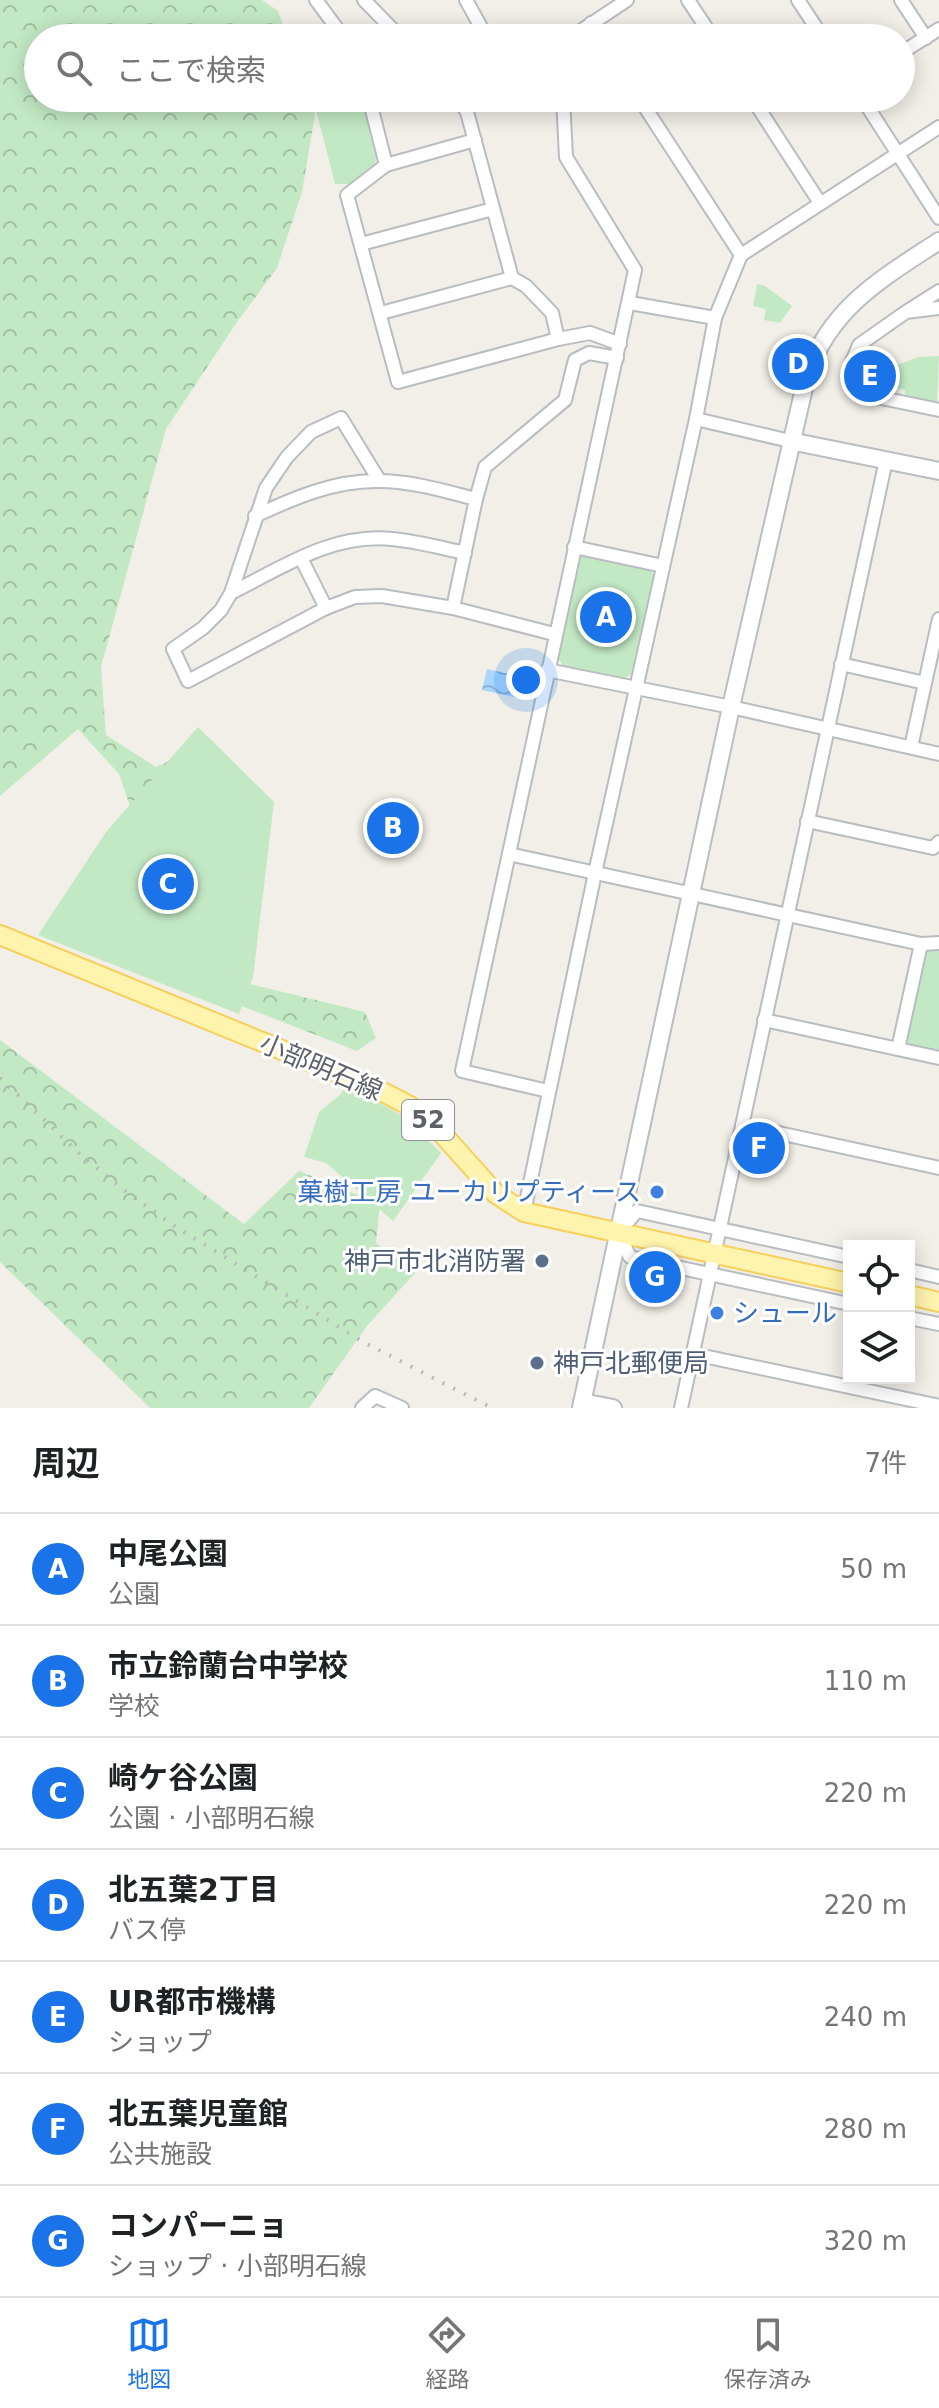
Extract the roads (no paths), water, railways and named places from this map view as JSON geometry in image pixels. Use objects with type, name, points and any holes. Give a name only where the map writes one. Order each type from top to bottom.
[{"type":"main road","name":"小部明石線","points":[[0,935],[375,1088],[410,1106],[437,1128],[496,1194],[524,1212],[843,1282]]},
{"type":"main road","points":[[915,1296],[939,1302]]},
{"type":"street","points":[[316,0],[334,24]]},
{"type":"street","points":[[364,0],[387,24]]},
{"type":"street","points":[[466,0],[479,24]]},
{"type":"street","points":[[591,23],[627,0]]},
{"type":"street","points":[[690,0],[705,24]]},
{"type":"street","points":[[798,0],[814,24]]},
{"type":"street","points":[[901,0],[926,38]]},
{"type":"street","points":[[915,45],[939,29]]},
{"type":"street","points":[[373,112],[386,165]]},
{"type":"street","points":[[467,112],[512,278]]},
{"type":"street","points":[[548,1091],[462,1071],[635,270],[566,157],[564,112]]},
{"type":"street","points":[[648,112],[741,255]]},
{"type":"street","points":[[761,112],[820,203]]},
{"type":"street","points":[[871,112],[939,218]]},
{"type":"street","points":[[524,1212],[595,873],[696,419],[715,318],[741,255],[939,127]]},
{"type":"street","points":[[475,140],[386,165],[347,195],[398,382],[590,333],[620,344]]},
{"type":"street","points":[[361,244],[493,209]]},
{"type":"street","points":[[613,1408],[582,1405],[731,707],[807,375],[829,328],[868,289],[939,241]]},
{"type":"street","points":[[381,313],[512,278],[526,286],[552,313],[558,339]]},
{"type":"street","points":[[939,291],[859,345],[851,364],[852,386],[862,394],[939,410]]},
{"type":"street","points":[[630,303],[715,318]]},
{"type":"street","points":[[906,312],[939,308]]},
{"type":"street","points":[[453,608],[485,467],[565,400],[575,360],[589,353],[617,358]]},
{"type":"street","points":[[379,480],[341,418],[311,432],[287,457],[266,488],[231,593],[221,610],[203,628],[173,649],[188,681],[326,608],[355,597],[382,596],[453,608],[554,634]]},
{"type":"street","points":[[696,419],[939,471]]},
{"type":"street","points":[[681,1408],[886,460]]},
{"type":"street","points":[[255,516],[293,499],[337,485],[379,480],[425,486],[476,499]]},
{"type":"street","points":[[231,593],[326,545],[359,539],[392,539],[465,553]]},
{"type":"street","points":[[574,547],[663,566]]},
{"type":"street","points":[[301,558],[326,608]]},
{"type":"street","points":[[911,747],[925,683],[934,664],[939,619]]},
{"type":"street","points":[[841,664],[925,683]]},
{"type":"street","points":[[547,670],[939,754]]},
{"type":"street","points":[[807,821],[933,848],[939,842]]},
{"type":"street","points":[[509,854],[921,944],[939,943]]},
{"type":"street","points":[[898,1049],[921,944]]},
{"type":"street","points":[[764,1020],[939,1058]]},
{"type":"street","points":[[742,1125],[939,1168]]},
{"type":"street","points":[[618,1233],[637,1211],[843,1256]]},
{"type":"street","points":[[618,1233],[630,1257],[843,1303]]},
{"type":"street","points":[[915,1271],[939,1277]]},
{"type":"street","points":[[915,1319],[939,1324]]},
{"type":"street","points":[[694,1354],[939,1406]]},
{"type":"street","points":[[362,1408],[375,1396],[396,1407]]},
{"type":"water","points":[[487,669],[532,679],[528,700],[482,690]]},
{"type":"railway","points":[[0,1078],[83,1157],[176,1227],[365,1343],[492,1408]]},
{"type":"place","name":"北五葉2丁目","points":[[798,364]]},
{"type":"place","name":"UR都市機構","points":[[870,376]]},
{"type":"place","name":"中尾公園","points":[[606,617]]},
{"type":"place","name":"市立鈴蘭台中学校","points":[[393,828]]},
{"type":"place","name":"崎ケ谷公園","points":[[168,884]]},
{"type":"place","name":"北五葉児童館","points":[[759,1148]]},
{"type":"place","name":"菓樹工房 ユーカリプティース","points":[[657,1192]]},
{"type":"place","name":"神戸市北消防署","points":[[542,1261]]},
{"type":"place","name":"コンパーニョ","points":[[655,1277]]},
{"type":"place","name":"シュール","points":[[717,1313]]},
{"type":"place","name":"神戸北郵便局","points":[[537,1363]]}]
